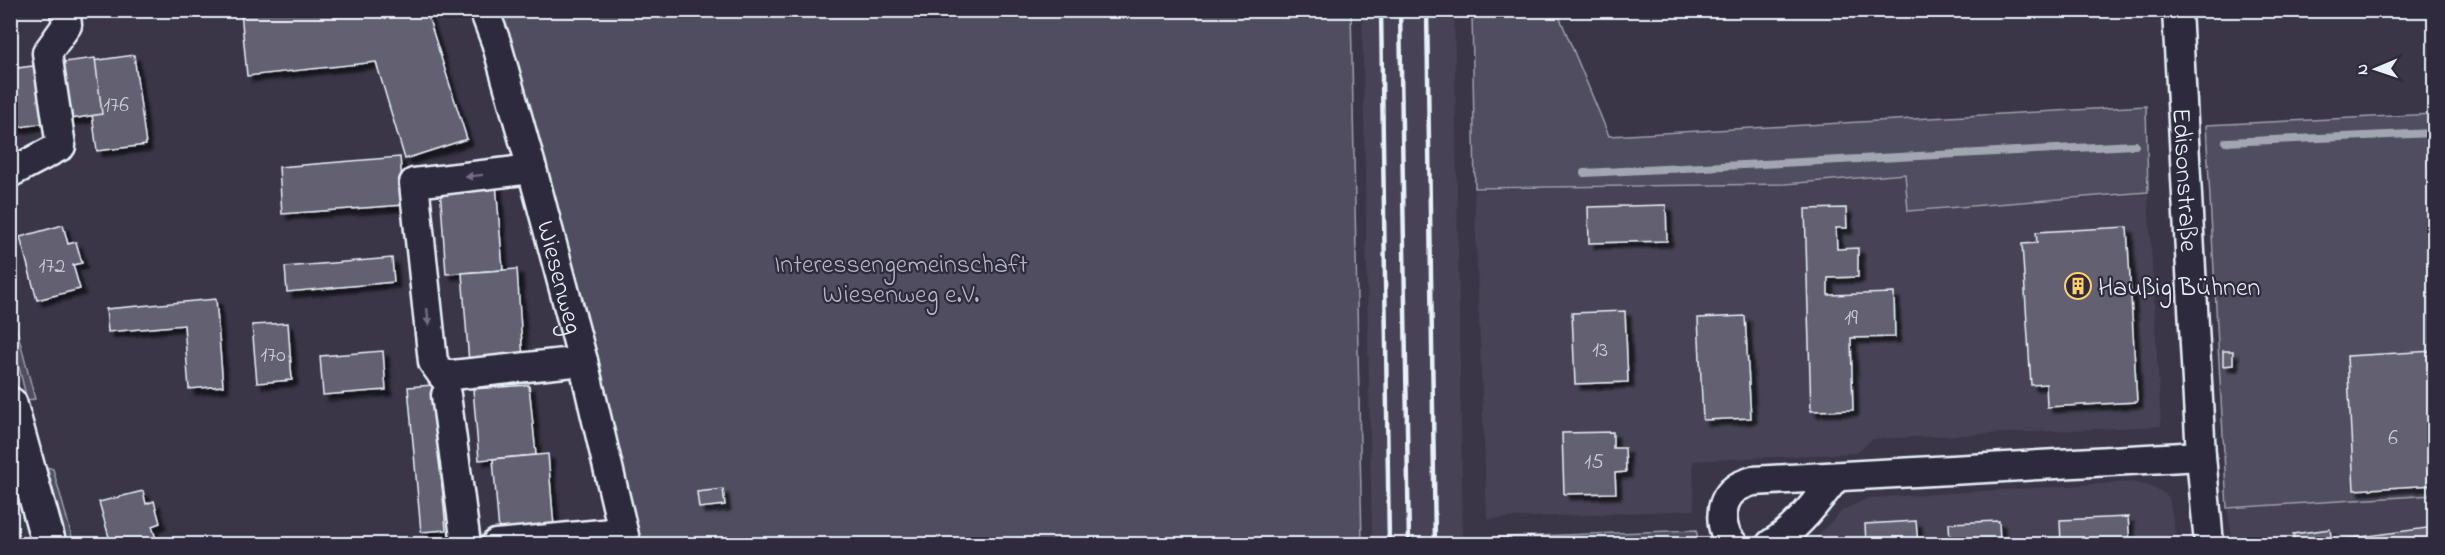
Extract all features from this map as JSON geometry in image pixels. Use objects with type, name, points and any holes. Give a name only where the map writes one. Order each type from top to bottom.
[{"type":"main road","points":[[10,404],[49,544]]},
{"type":"street","points":[[10,173],[61,146],[47,53],[67,25],[65,10]]},
{"type":"street","name":"Wiesenweg","points":[[484,10],[496,42],[532,169],[583,361],[624,538]]},
{"type":"street","name":"Edisonstraße","points":[[2177,10],[2201,456],[2209,544]]},
{"type":"street","points":[[532,169],[414,183],[433,362],[444,376],[583,361]]},
{"type":"street","points":[[446,395],[466,544]]},
{"type":"street","points":[[1732,544],[1725,536],[1722,518],[1725,501],[1736,488],[1753,481],[2201,456]]},
{"type":"street","points":[[1772,544],[1800,522],[1836,477]]},
{"type":"street","points":[[496,544],[624,538]]},
{"type":"shaded area","points":[[1362,11],[1454,11],[1463,544],[1372,544]]},
{"type":"shaded area","points":[[1905,174],[1908,211],[2148,194],[2161,426],[1873,439],[1855,453],[1693,461],[1694,510],[1487,519],[1474,190],[1785,184]]},
{"type":"shaded area","points":[[2132,482],[2154,487],[2169,497],[2177,544],[1809,544],[1843,510],[1868,498]]},
{"type":"shaded area","points":[[2434,495],[2434,544],[2233,544],[2227,508]]},
{"type":"green space","name":"Interessengemeinschaft Wiesenweg e.V.","points":[[497,11],[1351,11],[1362,544],[637,544]]},
{"type":"green space","points":[[1472,11],[1557,11],[1609,136],[2146,106],[2148,192],[1908,211],[1905,174],[1785,184],[1475,188]]},
{"type":"green space","points":[[2434,114],[2434,495],[2227,508],[2206,125]]},
{"type":"green space","points":[[10,307],[35,399],[27,400],[11,335]]},
{"type":"green space","points":[[47,467],[53,469],[74,544],[68,544]]},
{"type":"green space","points":[[1697,530],[1697,544],[1480,544],[1480,538]]},
{"type":"building","points":[[426,10],[467,139],[405,159],[376,62],[247,76],[241,12]]},
{"type":"building","points":[[134,55],[146,145],[97,151],[85,62]]},
{"type":"building","points":[[95,58],[102,114],[15,128],[10,69]]},
{"type":"building","points":[[400,157],[404,205],[282,214],[279,167]]},
{"type":"building","points":[[496,183],[503,270],[446,274],[440,187]]},
{"type":"building","points":[[1666,205],[1667,241],[1589,243],[1588,207]]},
{"type":"building","points":[[1846,208],[1847,228],[1836,228],[1837,249],[1858,248],[1858,277],[1828,278],[1828,295],[1894,293],[1895,337],[1851,338],[1853,410],[1811,411],[1805,209]]},
{"type":"building","points":[[63,225],[68,244],[76,242],[82,263],[73,265],[80,289],[37,300],[20,237]]},
{"type":"building","name":"Haußig Bühnen","points":[[2127,227],[2137,402],[2047,407],[2046,384],[2031,385],[2022,244],[2037,243],[2036,232]]},
{"type":"building","points":[[392,258],[394,282],[287,292],[285,267]]},
{"type":"building","points":[[517,269],[523,360],[469,363],[462,273]]},
{"type":"building","points":[[216,299],[223,386],[189,389],[184,325],[108,332],[106,309]]},
{"type":"building","points":[[1625,311],[1628,382],[1575,384],[1572,313]]},
{"type":"building","points":[[1745,316],[1751,418],[1703,420],[1698,318]]},
{"type":"building","points":[[288,323],[292,380],[257,383],[252,325]]},
{"type":"building","points":[[383,351],[386,390],[323,395],[320,356]]},
{"type":"building","points":[[2223,351],[2233,351],[2233,365],[2223,366]]},
{"type":"building","points":[[2434,351],[2434,485],[2354,490],[2347,356]]},
{"type":"building","points":[[433,385],[446,530],[421,532],[408,387]]},
{"type":"building","points":[[529,385],[536,455],[479,460],[473,389]]},
{"type":"building","points":[[1613,432],[1613,448],[1625,448],[1626,472],[1615,473],[1616,493],[1564,494],[1562,433]]},
{"type":"building","points":[[548,454],[554,527],[499,532],[493,459]]},
{"type":"building","points":[[723,489],[725,505],[699,508],[697,492]]},
{"type":"building","points":[[143,491],[146,504],[154,501],[160,523],[152,526],[157,542],[111,544],[99,502]]},
{"type":"building","points":[[2128,517],[2130,544],[2061,544],[2060,520]]},
{"type":"building","points":[[1916,521],[1918,544],[1866,544],[1865,524]]},
{"type":"building","points":[[1999,521],[2000,544],[1950,544],[1949,523]]},
{"type":"building","points":[[2434,527],[2434,544],[2332,544],[2331,541]]},
{"type":"building","points":[[2330,529],[2332,544],[2295,544],[2293,534]]},
{"type":"waterway","points":[[2226,142],[2434,133]]},
{"type":"waterway","points":[[1584,173],[2135,145]]},
{"type":"railway","points":[[1381,10],[1389,544]]},
{"type":"railway","points":[[1400,10],[1409,544]]},
{"type":"railway","points":[[1427,10],[1435,544]]},
{"type":"place","name":"Haußig Bühnen","points":[[2078,286]]}]
